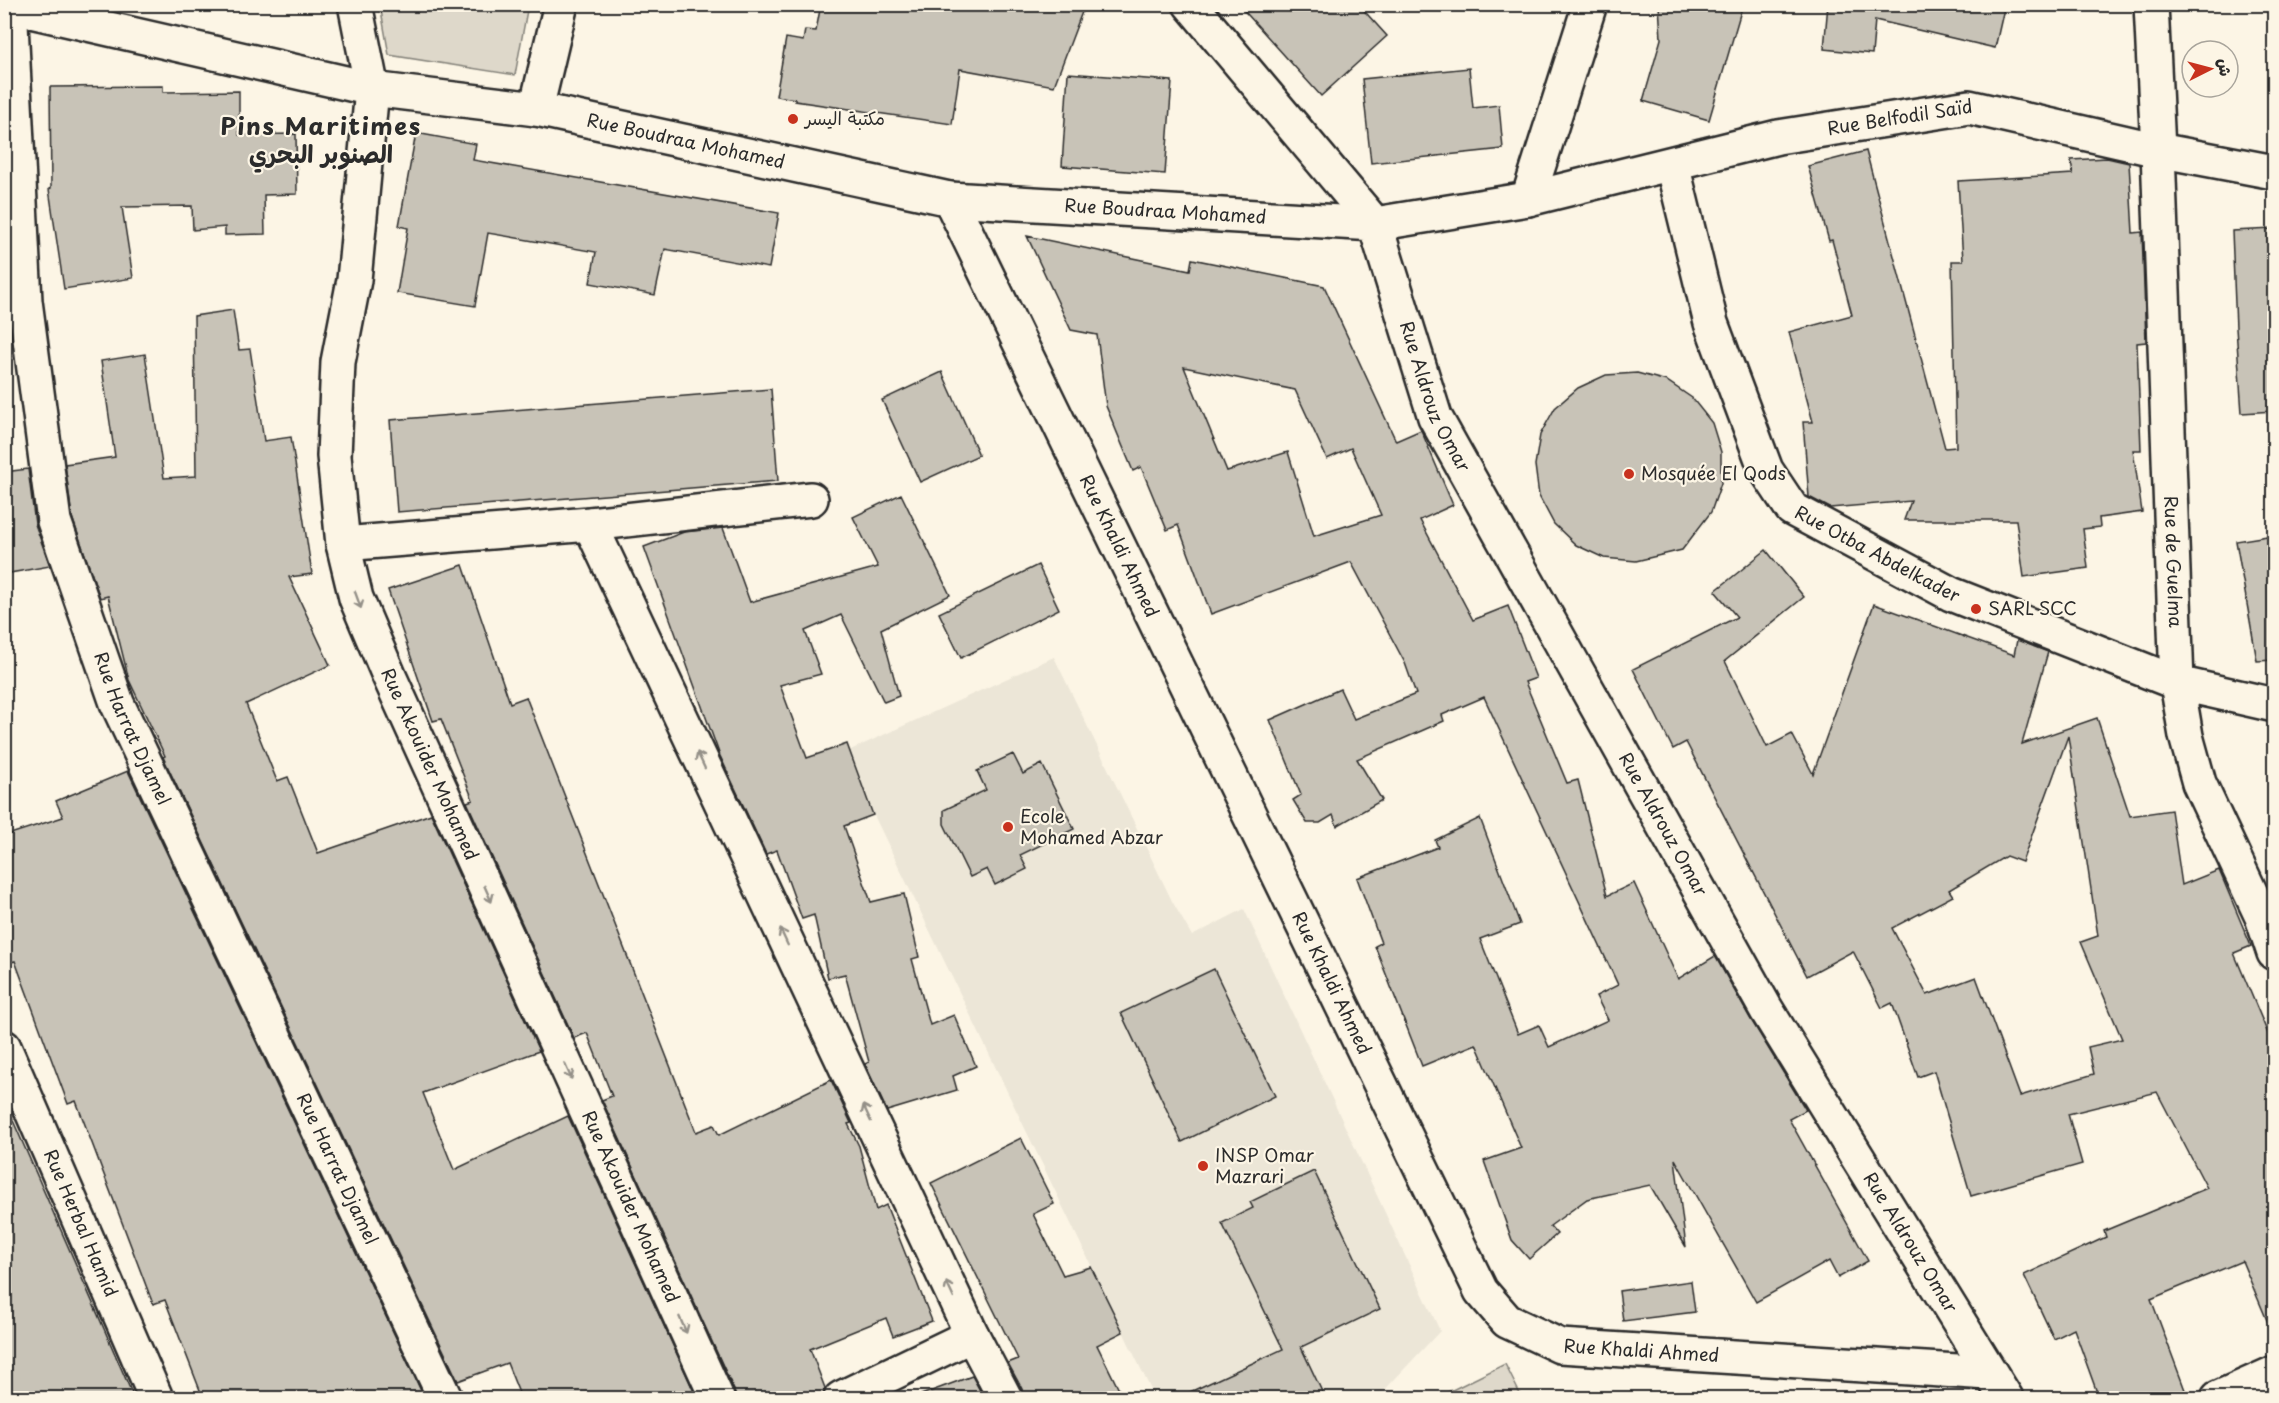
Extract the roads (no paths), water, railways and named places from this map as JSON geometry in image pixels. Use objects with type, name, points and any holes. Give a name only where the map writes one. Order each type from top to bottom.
[{"type":"street","name":"Rue Akouider Mohamed","points":[[355,4],[372,88],[354,280],[338,362],[334,456],[343,544],[356,598],[390,678],[717,1398]]},
{"type":"street","points":[[536,109],[561,4]]},
{"type":"street","points":[[1190,4],[1375,224]]},
{"type":"street","points":[[1528,199],[1590,4]]},
{"type":"street","name":"Rue de Guelma","points":[[2151,4],[2178,683],[2186,736],[2199,783],[2262,917],[2274,953]]},
{"type":"street","name":"Rue Boudraa Mohamed","points":[[8,5],[372,88],[536,109],[950,199],[1375,224],[1528,199]]},
{"type":"street","name":"Rue Harrat Djamel","points":[[8,5],[25,301],[54,521],[117,703],[445,1398]]},
{"type":"street","name":"Rue Belfodil Saïd","points":[[1528,199],[1778,137],[1969,107],[2158,150],[2274,172]]},
{"type":"street","name":"Rue Otba Abdelkader","points":[[1672,164],[1711,323],[1766,470],[1792,509],[1951,594],[2178,683],[2274,705]]},
{"type":"street","name":"Rue Khaldi Ahmed","points":[[950,199],[1481,1291],[1507,1321],[1560,1346],[1997,1386]]},
{"type":"street","name":"Rue Aldrouz Omar","points":[[1375,224],[1435,417],[1766,1010],[1997,1386]]},
{"type":"street","points":[[343,544],[590,524],[811,500]]},
{"type":"street","points":[[590,524],[972,1335],[1005,1398]]},
{"type":"street","name":"Rue Herbal Hamid","points":[[4,1047],[156,1398]]},
{"type":"street","points":[[841,1398],[972,1335]]},
{"type":"street","points":[[2218,1398],[2274,1373]]},
{"type":"place","name":"مكتبة اليسر","points":[[793,119]]},
{"type":"place","name":"Mosquée El Qods","points":[[1629,474]]},
{"type":"place","name":"SARL SCC","points":[[1976,609]]},
{"type":"place","name":"Ecole Mohamed Abzar","points":[[1008,827]]},
{"type":"place","name":"INSP Omar Mazrari","points":[[1203,1166]]},
{"type":"district","name":"Pins Maritimes الصنوبر البحري","points":[[321,141]]}]
